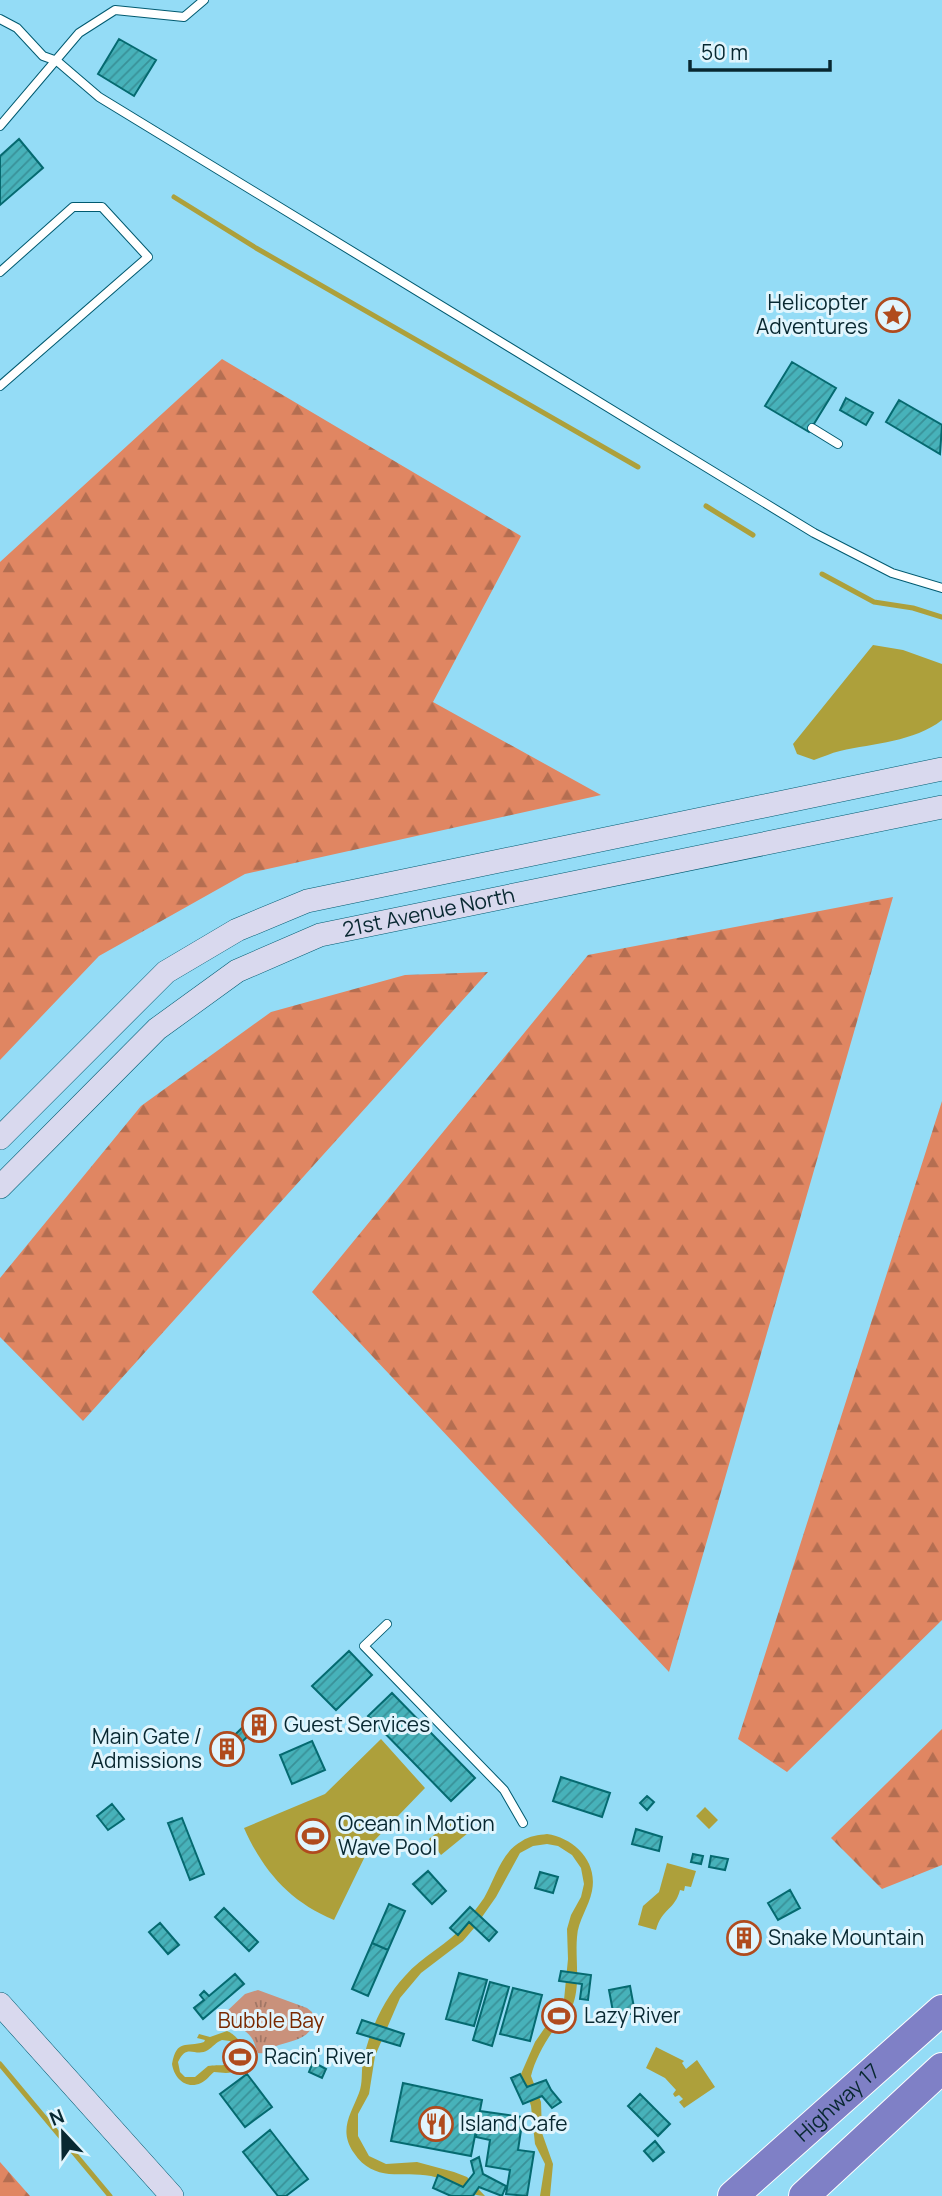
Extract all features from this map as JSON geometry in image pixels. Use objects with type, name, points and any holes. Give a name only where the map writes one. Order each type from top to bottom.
[{"type":"highway","name":"Highway 17","points":[[733,2196],[942,2010]]},
{"type":"highway","points":[[804,2196],[942,2068]]},
{"type":"street","name":"21st Avenue North","points":[[0,1138],[166,972],[237,930],[307,901],[942,769]]},
{"type":"street","name":"21st Avenue North","points":[[0,1187],[157,1029],[237,971],[320,935],[942,807]]},
{"type":"street","points":[[0,2004],[172,2196]]},
{"type":"lane","points":[[0,126],[79,33],[115,10],[184,17],[204,0]]},
{"type":"lane","points":[[0,19],[17,28],[43,56],[57,61],[99,97],[814,533],[892,573],[942,588]]},
{"type":"lane","points":[[0,272],[73,207],[102,207],[148,257],[0,386]]},
{"type":"lane","points":[[812,428],[838,444]]},
{"type":"lane","points":[[387,1624],[364,1646],[504,1790],[523,1823]]},
{"type":"green space","points":[[222,359],[521,536],[433,702],[601,795],[245,874],[99,956],[0,1060],[0,562]]},
{"type":"green space","points":[[893,897],[669,1672],[312,1292],[588,955]]},
{"type":"green space","points":[[488,972],[83,1421],[0,1337],[0,1278],[141,1106],[271,1012],[405,975]]},
{"type":"green space","points":[[942,1101],[942,1620],[787,1772],[738,1739]]},
{"type":"green space","points":[[942,1729],[942,1865],[882,1889],[831,1838]]},
{"type":"green space","name":"Bubble Bay","points":[[258,1990],[312,2012],[315,2021],[309,2032],[296,2040],[258,2053],[251,2037],[230,2021],[225,2013],[245,1994]]},
{"type":"green space","points":[[0,2162],[30,2196],[0,2196]]},
{"type":"shaded area","points":[[873,645],[903,650],[942,664],[942,720],[919,733],[840,751],[814,760],[797,754],[793,744]]},
{"type":"shaded area","name":"Ocean in Motion Wave Pool","points":[[381,1739],[425,1788],[371,1844],[334,1920],[304,1904],[280,1883],[260,1858],[244,1828],[325,1794]]},
{"type":"shaded area","points":[[705,1807],[718,1820],[709,1829],[696,1816]]},
{"type":"shaded area","points":[[455,1818],[468,1833],[441,1855],[429,1839]]},
{"type":"shaded area","name":"Lazy River","points":[[547,1834],[566,1840],[582,1853],[588,1861],[593,1880],[591,1897],[578,1931],[575,1999],[569,2012],[546,2042],[531,2076],[541,2102],[542,2133],[553,2164],[550,2196],[540,2196],[545,2164],[535,2144],[531,2106],[521,2074],[535,2042],[564,2000],[568,1959],[567,1929],[584,1884],[581,1868],[572,1855],[558,1846],[547,1844],[533,1846],[520,1853],[496,1897],[475,1927],[463,1941],[421,1973],[400,1998],[375,2056],[369,2094],[358,2114],[358,2136],[369,2156],[386,2164],[417,2162],[454,2172],[467,2177],[485,2196],[431,2176],[389,2174],[370,2169],[349,2145],[346,2129],[360,2089],[362,2065],[373,2027],[384,2005],[397,1985],[419,1962],[465,1924],[484,1898],[509,1852],[525,1839]]},
{"type":"shaded area","points":[[667,1863],[696,1871],[691,1887],[685,1886],[684,1891],[680,1890],[656,1930],[638,1925],[643,1906],[659,1892]]},
{"type":"shaded area","name":"Racin' River","points":[[227,2031],[233,2034],[242,2045],[245,2057],[243,2063],[232,2072],[214,2072],[196,2085],[186,2084],[175,2074],[172,2064],[177,2050],[183,2046],[204,2042],[205,2040],[197,2038],[199,2034],[210,2037]],"holes":[[[222,2040],[230,2041],[237,2048],[237,2058],[230,2063],[208,2066],[195,2077],[185,2077],[180,2072],[178,2062],[185,2053],[203,2052]]]},
{"type":"shaded area","points":[[656,2047],[684,2061],[682,2063],[686,2069],[697,2060],[715,2087],[684,2108],[679,2102],[683,2099],[679,2095],[675,2097],[673,2094],[676,2090],[665,2078],[646,2068]]},
{"type":"building","points":[[119,39],[156,60],[134,96],[98,74]]},
{"type":"building","points":[[19,139],[43,168],[0,205],[0,156]]},
{"type":"building","points":[[792,362],[836,388],[809,432],[765,406]]},
{"type":"building","points":[[846,398],[873,413],[866,425],[840,410]]},
{"type":"building","points":[[899,400],[942,425],[940,454],[886,422]]},
{"type":"building","points":[[349,1651],[372,1675],[336,1710],[312,1686]]},
{"type":"building","points":[[392,1693],[475,1778],[451,1801],[368,1716]]},
{"type":"building","name":"Guest Services","points":[[258,1709],[274,1728],[260,1741],[243,1722]]},
{"type":"building","name":"Main Gate / Admissions","points":[[243,1727],[250,1734],[220,1763],[213,1756]]},
{"type":"building","points":[[312,1741],[325,1770],[292,1784],[280,1755]]},
{"type":"building","points":[[561,1777],[610,1793],[602,1817],[553,1801]]},
{"type":"building","points":[[647,1796],[654,1802],[647,1810],[640,1803]]},
{"type":"building","points":[[112,1804],[124,1819],[108,1830],[97,1816]]},
{"type":"building","points":[[182,1818],[204,1874],[190,1880],[168,1823]]},
{"type":"building","points":[[636,1829],[662,1837],[659,1851],[632,1844]]},
{"type":"building","points":[[693,1854],[703,1856],[701,1864],[691,1862]]},
{"type":"building","points":[[711,1856],[728,1859],[725,1870],[709,1867]]},
{"type":"building","points":[[428,1871],[446,1891],[432,1904],[413,1884]]},
{"type":"building","points":[[540,1872],[558,1877],[553,1893],[535,1888]]},
{"type":"building","points":[[790,1890],[800,1908],[778,1920],[768,1903]]},
{"type":"building","points":[[389,1904],[405,1911],[388,1950],[372,1943]]},
{"type":"building","points":[[470,1907],[497,1932],[489,1941],[469,1922],[458,1935],[450,1928]]},
{"type":"building","points":[[224,1908],[258,1942],[249,1951],[215,1917]]},
{"type":"building","points":[[160,1923],[179,1945],[168,1954],[149,1932]]},
{"type":"building","name":"Snake Mountain","points":[[737,1926],[757,1936],[750,1950],[730,1941]]},
{"type":"building","points":[[372,1943],[388,1950],[368,1996],[352,1989]]},
{"type":"building","points":[[561,1971],[591,1975],[588,2000],[580,1999],[582,1984],[559,1981]]},
{"type":"building","points":[[459,1973],[487,1980],[474,2026],[446,2019]]},
{"type":"building","points":[[235,1974],[244,1984],[203,2019],[194,2008],[204,2000],[200,1995],[204,1991],[209,1996]]},
{"type":"building","points":[[490,1982],[509,1987],[492,2046],[473,2040]]},
{"type":"building","points":[[630,1986],[635,2013],[614,2017],[609,1990]]},
{"type":"building","points":[[513,1988],[542,1995],[530,2041],[500,2034]]},
{"type":"building","points":[[362,2020],[404,2034],[400,2046],[357,2033]]},
{"type":"building","points":[[313,2062],[326,2069],[322,2078],[309,2072]]},
{"type":"building","points":[[247,2074],[272,2107],[245,2127],[220,2094]]},
{"type":"building","points":[[520,2074],[527,2087],[546,2080],[561,2102],[552,2108],[542,2096],[523,2104],[511,2078]]},
{"type":"building","name":"Island Cafe","points":[[403,2083],[482,2100],[471,2156],[391,2141]]},
{"type":"building","points":[[640,2094],[670,2124],[658,2136],[628,2106]]},
{"type":"building","points":[[480,2111],[523,2117],[518,2150],[534,2152],[527,2196],[506,2194],[510,2170],[486,2166],[490,2140],[476,2137]]},
{"type":"building","points":[[270,2130],[308,2179],[286,2196],[278,2196],[243,2152]]},
{"type":"building","points":[[655,2141],[664,2152],[653,2161],[644,2151]]},
{"type":"building","points":[[479,2157],[483,2174],[506,2186],[502,2196],[479,2187],[473,2196],[451,2196],[433,2188],[438,2175],[463,2187],[474,2173],[471,2161]]},
{"type":"waterway","points":[[174,197],[256,248],[638,467]]},
{"type":"waterway","points":[[706,506],[753,535]]},
{"type":"waterway","points":[[822,574],[874,602],[913,608],[942,617]]},
{"type":"waterway","points":[[0,2064],[110,2196]]},
{"type":"place","name":"Helicopter Adventures","points":[[893,315]]},
{"type":"place","name":"Guest Services","points":[[259,1725]]},
{"type":"place","name":"Main Gate / Admissions","points":[[227,1749]]},
{"type":"place","name":"Ocean in Motion Wave Pool","points":[[313,1836]]},
{"type":"place","name":"Snake Mountain","points":[[744,1938]]},
{"type":"place","name":"Lazy River","points":[[559,2016]]},
{"type":"place","name":"Racin' River","points":[[240,2057]]},
{"type":"place","name":"Island Cafe","points":[[436,2124]]}]
